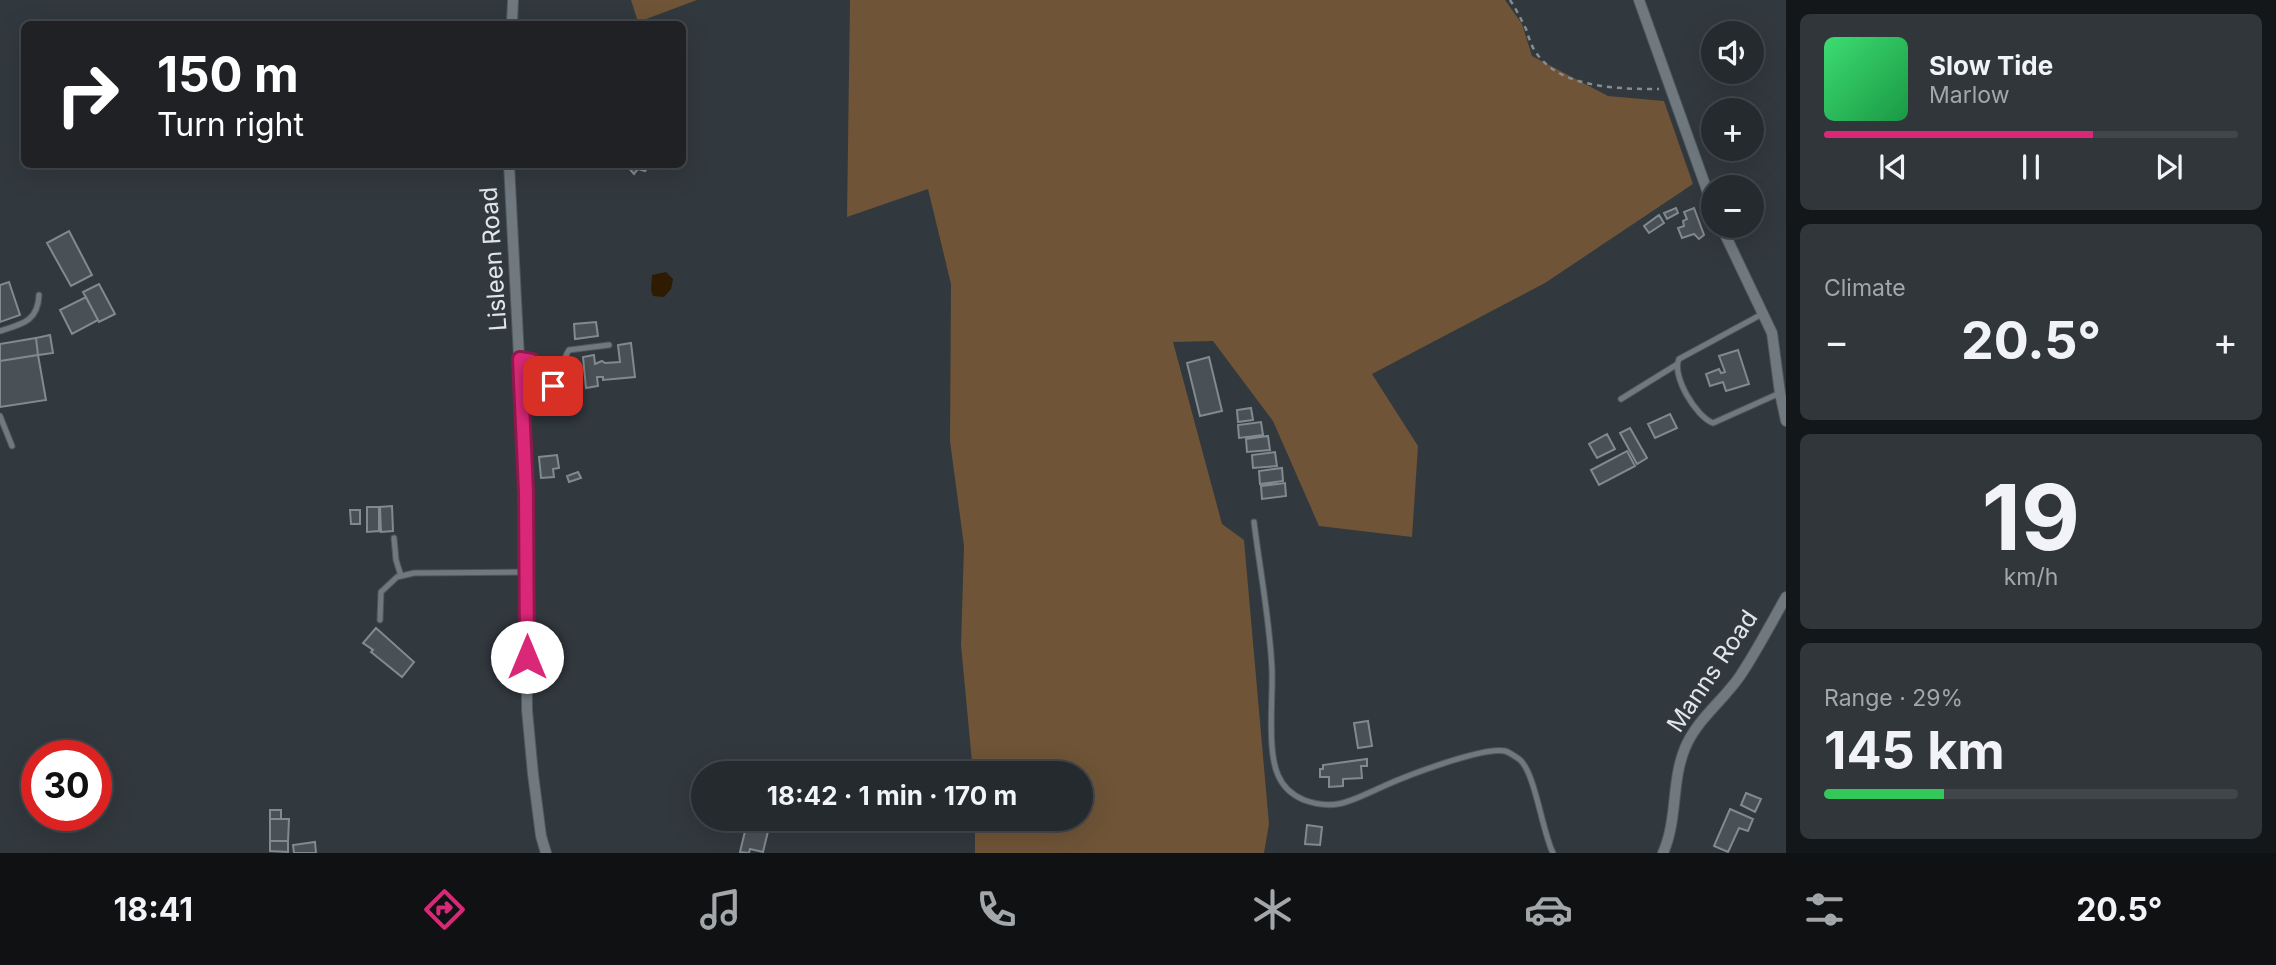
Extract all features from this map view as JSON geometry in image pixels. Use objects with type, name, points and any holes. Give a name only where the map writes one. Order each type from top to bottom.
[{"type":"street","points":[[512,21],[513,0]]},
{"type":"street","points":[[1639,0],[1702,175]]},
{"type":"street","name":"Lisleen Road","points":[[509,168],[520,359],[527,572],[527,710],[541,836],[546,853]]},
{"type":"street","points":[[1727,238],[1772,333],[1786,421]]},
{"type":"street","name":"Manns Road","points":[[1663,853],[1674,820],[1679,768],[1686,747],[1700,722],[1740,677],[1786,597]]},
{"type":"lane","points":[[0,331],[31,319],[38,309],[39,295]]},
{"type":"lane","points":[[1621,399],[1676,365],[1679,359],[1764,313]]},
{"type":"lane","points":[[520,359],[532,361],[541,381],[553,386],[559,383],[562,377],[563,361],[569,350],[608,345]]},
{"type":"lane","points":[[1676,365],[1677,374],[1699,414],[1713,423],[1780,393]]},
{"type":"lane","points":[[0,416],[12,446]]},
{"type":"lane","points":[[1254,522],[1272,667],[1273,757],[1277,774],[1287,790],[1297,797],[1327,807],[1358,798],[1385,785],[1446,763],[1487,751],[1505,751],[1521,761],[1529,774],[1545,838],[1553,853]]},
{"type":"lane","points":[[394,538],[401,576]]},
{"type":"lane","points":[[380,620],[381,592],[401,576],[414,573],[527,572]]},
{"type":"path","points":[[1510,0],[1527,30],[1532,47],[1539,58],[1552,67],[1590,85],[1611,88],[1671,88]]},
{"type":"shaded area","points":[[631,0],[697,0],[641,21],[638,21]]},
{"type":"shaded area","points":[[850,0],[1505,0],[1522,24],[1532,56],[1608,96],[1664,101],[1693,184],[1545,283],[1372,374],[1418,446],[1412,537],[1319,526],[1273,421],[1213,341],[1173,342],[1222,524],[1244,540],[1269,824],[1264,853],[975,853],[975,831],[1093,831],[1093,761],[972,761],[961,645],[964,546],[950,441],[951,284],[928,189],[847,217]]},
{"type":"shaded area","points":[[666,272],[673,279],[671,289],[664,297],[653,296],[652,275]]},
{"type":"building","points":[[629,168],[647,168],[645,171],[638,169],[634,174]]},
{"type":"building","points":[[1676,208],[1678,213],[1667,219],[1664,213]]},
{"type":"building","points":[[1694,208],[1701,227],[1699,239],[1694,234],[1682,238],[1678,228],[1684,226],[1683,221],[1687,219],[1684,212]]},
{"type":"building","points":[[1659,215],[1664,223],[1649,233],[1644,226]]},
{"type":"building","points":[[69,231],[92,275],[71,286],[47,243]]},
{"type":"building","points":[[9,282],[20,315],[0,322],[0,285]]},
{"type":"building","points":[[99,284],[115,314],[99,322],[83,292]]},
{"type":"building","points":[[86,297],[98,320],[72,334],[60,310]]},
{"type":"building","points":[[596,322],[598,336],[575,339],[574,324]]},
{"type":"building","points":[[50,335],[53,353],[38,355],[36,338]]},
{"type":"building","points":[[36,338],[38,355],[0,361],[0,344]]},
{"type":"building","points":[[631,343],[635,377],[603,380],[603,377],[597,377],[598,386],[586,388],[583,357],[594,355],[595,364],[602,361],[620,362],[618,345]]},
{"type":"building","points":[[1738,350],[1749,384],[1726,391],[1723,382],[1710,386],[1706,374],[1719,369],[1721,373],[1725,372],[1719,356]]},
{"type":"building","points":[[38,355],[46,400],[0,407],[0,361]]},
{"type":"building","points":[[1209,357],[1222,411],[1200,416],[1187,363]]},
{"type":"building","points":[[1251,408],[1253,420],[1238,422],[1237,410]]},
{"type":"building","points":[[1670,414],[1677,428],[1655,438],[1648,424]]},
{"type":"building","points":[[1261,422],[1263,435],[1239,438],[1238,425]]},
{"type":"building","points":[[1630,428],[1647,458],[1637,464],[1620,433]]},
{"type":"building","points":[[1607,434],[1615,449],[1597,458],[1589,444]]},
{"type":"building","points":[[1268,436],[1270,450],[1247,452],[1246,439]]},
{"type":"building","points":[[1627,451],[1635,466],[1599,485],[1591,470]]},
{"type":"building","points":[[1275,452],[1277,466],[1253,468],[1252,455]]},
{"type":"building","points":[[557,455],[559,468],[553,469],[554,477],[541,478],[539,457]]},
{"type":"building","points":[[1282,468],[1283,481],[1260,484],[1259,471]]},
{"type":"building","points":[[578,472],[581,478],[569,482],[567,476]]},
{"type":"building","points":[[1285,483],[1286,496],[1262,499],[1261,486]]},
{"type":"building","points":[[392,506],[393,531],[381,532],[380,507]]},
{"type":"building","points":[[367,507],[379,507],[379,531],[367,532]]},
{"type":"building","points":[[350,510],[360,510],[360,524],[351,524]]},
{"type":"building","points":[[376,628],[414,662],[402,677],[363,643]]},
{"type":"building","points":[[1368,721],[1372,746],[1358,748],[1354,723]]},
{"type":"building","points":[[1367,759],[1367,766],[1361,766],[1362,778],[1343,779],[1343,786],[1329,787],[1329,777],[1320,777],[1323,765]]},
{"type":"building","points":[[1746,793],[1761,799],[1755,812],[1741,805]]},
{"type":"building","points":[[1730,809],[1753,819],[1748,831],[1739,828],[1728,852],[1714,846]]},
{"type":"building","points":[[270,810],[281,810],[281,819],[270,819]]},
{"type":"building","points":[[270,819],[289,819],[288,841],[270,841]]},
{"type":"building","points":[[1307,825],[1322,827],[1320,845],[1305,844]]},
{"type":"building","points":[[745,831],[768,831],[763,852],[750,849],[749,853],[740,852]]},
{"type":"building","points":[[270,841],[288,841],[288,852],[270,851]]},
{"type":"building","points":[[315,842],[316,853],[294,853],[293,845]]},
{"type":"route","points":[[527,657],[526,492],[520,359],[532,361],[541,381],[547,386],[553,386]]}]
